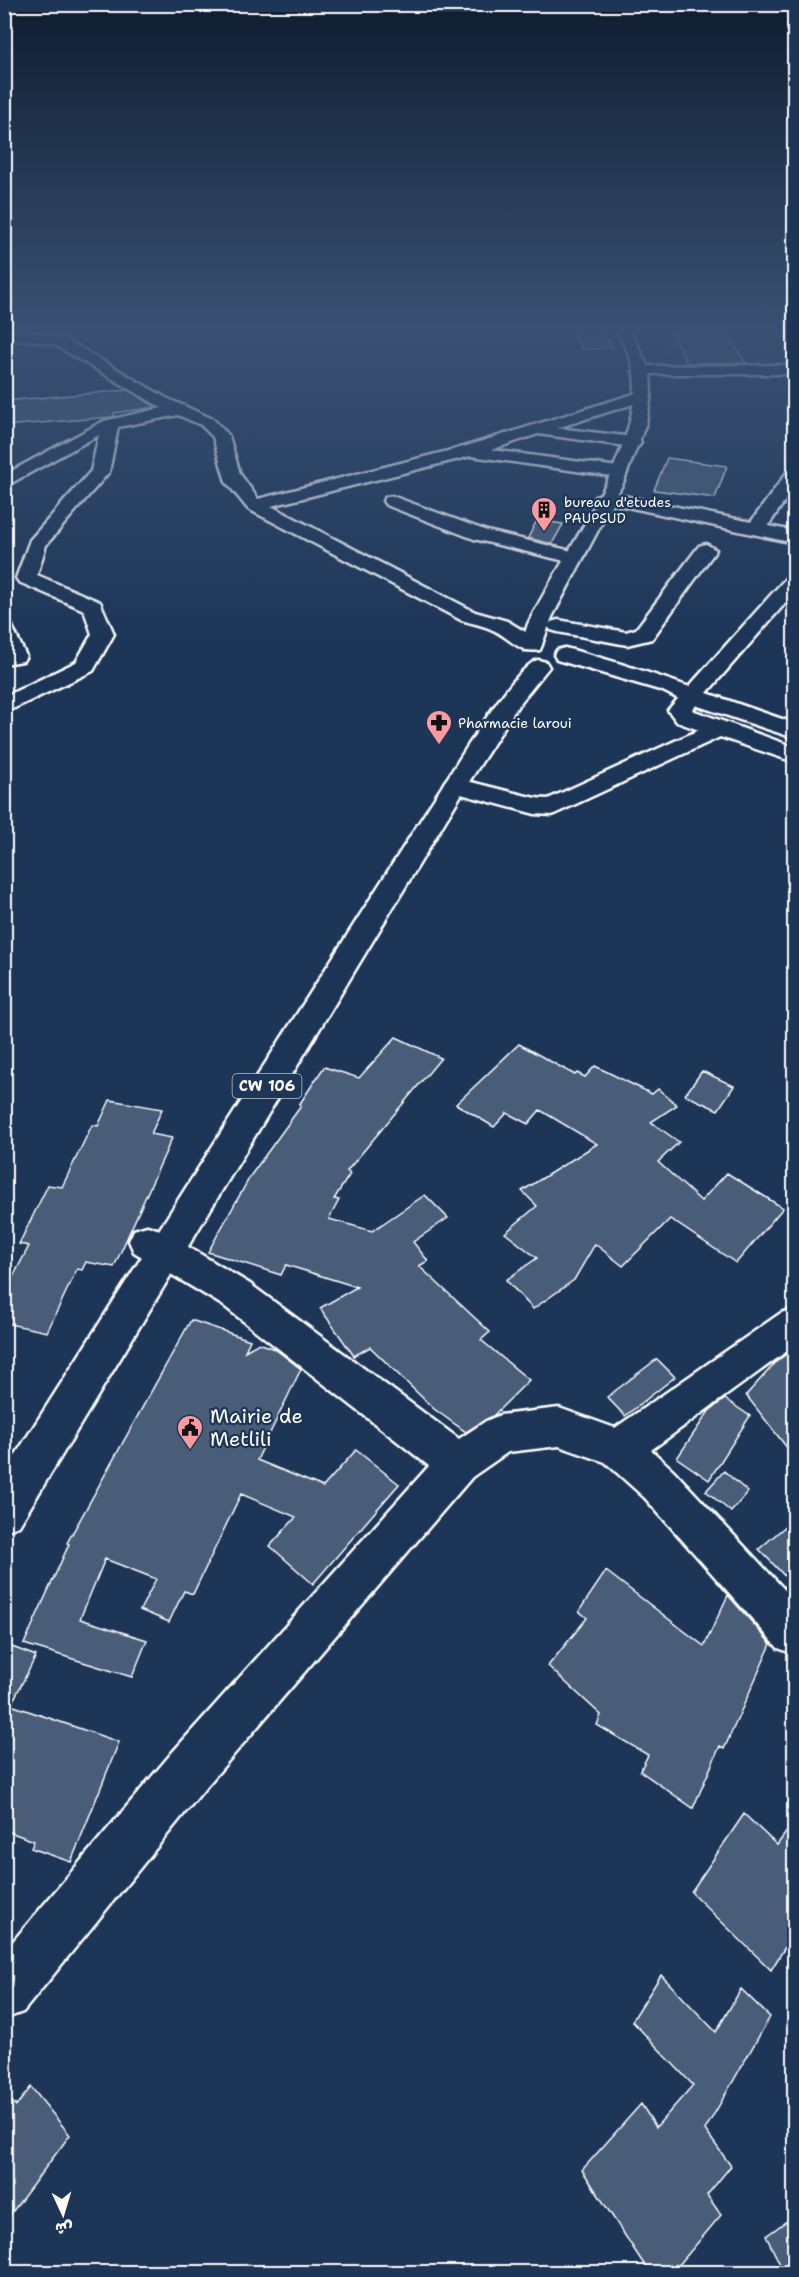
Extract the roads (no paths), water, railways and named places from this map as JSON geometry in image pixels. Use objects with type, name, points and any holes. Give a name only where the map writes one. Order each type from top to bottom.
[{"type":"street","points":[[4,482],[95,432]]},
{"type":"street","points":[[4,706],[85,666],[103,634],[93,606],[26,578],[37,544],[100,472],[108,432]]},
{"type":"street","points":[[205,432],[221,447],[237,488],[254,505],[468,616],[482,630],[543,658],[598,677],[666,694],[690,696]]},
{"type":"street","points":[[254,505],[466,452],[530,432]]},
{"type":"street","points":[[544,432],[644,445]]},
{"type":"street","name":"CW 106","points":[[4,1469],[155,1246],[455,785],[543,658],[536,630],[618,472],[644,445],[644,432]]},
{"type":"street","points":[[466,452],[618,472]]},
{"type":"street","points":[[543,658],[639,471]]},
{"type":"street","points":[[757,528],[795,475]]},
{"type":"street","points":[[604,497],[786,535],[795,516]]},
{"type":"street","points":[[392,501],[477,536],[573,557]]},
{"type":"street","points":[[543,658],[644,634],[706,550]]},
{"type":"street","points":[[795,581],[785,606],[690,696],[680,710],[682,715],[795,755]]},
{"type":"street","points":[[4,628],[15,656],[4,658]]},
{"type":"street","points":[[543,658],[671,686],[690,696],[795,731]]},
{"type":"street","name":"CW 106","points":[[4,1511],[155,1246],[351,913],[494,693],[543,658]]},
{"type":"street","points":[[455,785],[535,806],[552,807],[719,729]]},
{"type":"street","points":[[155,1246],[237,1295],[458,1463]]},
{"type":"street","points":[[618,1448],[657,1424],[795,1325]]},
{"type":"street","points":[[4,1993],[188,1771],[458,1463],[500,1434],[559,1427],[618,1448],[659,1484],[795,1632]]},
{"type":"place","name":"bureau d'etudes PAUPSUD","points":[[544,533]]},
{"type":"place","name":"Pharmacie laroui","points":[[439,746]]},
{"type":"place","name":"Mairie de Metlili","points":[[190,1451]]}]
